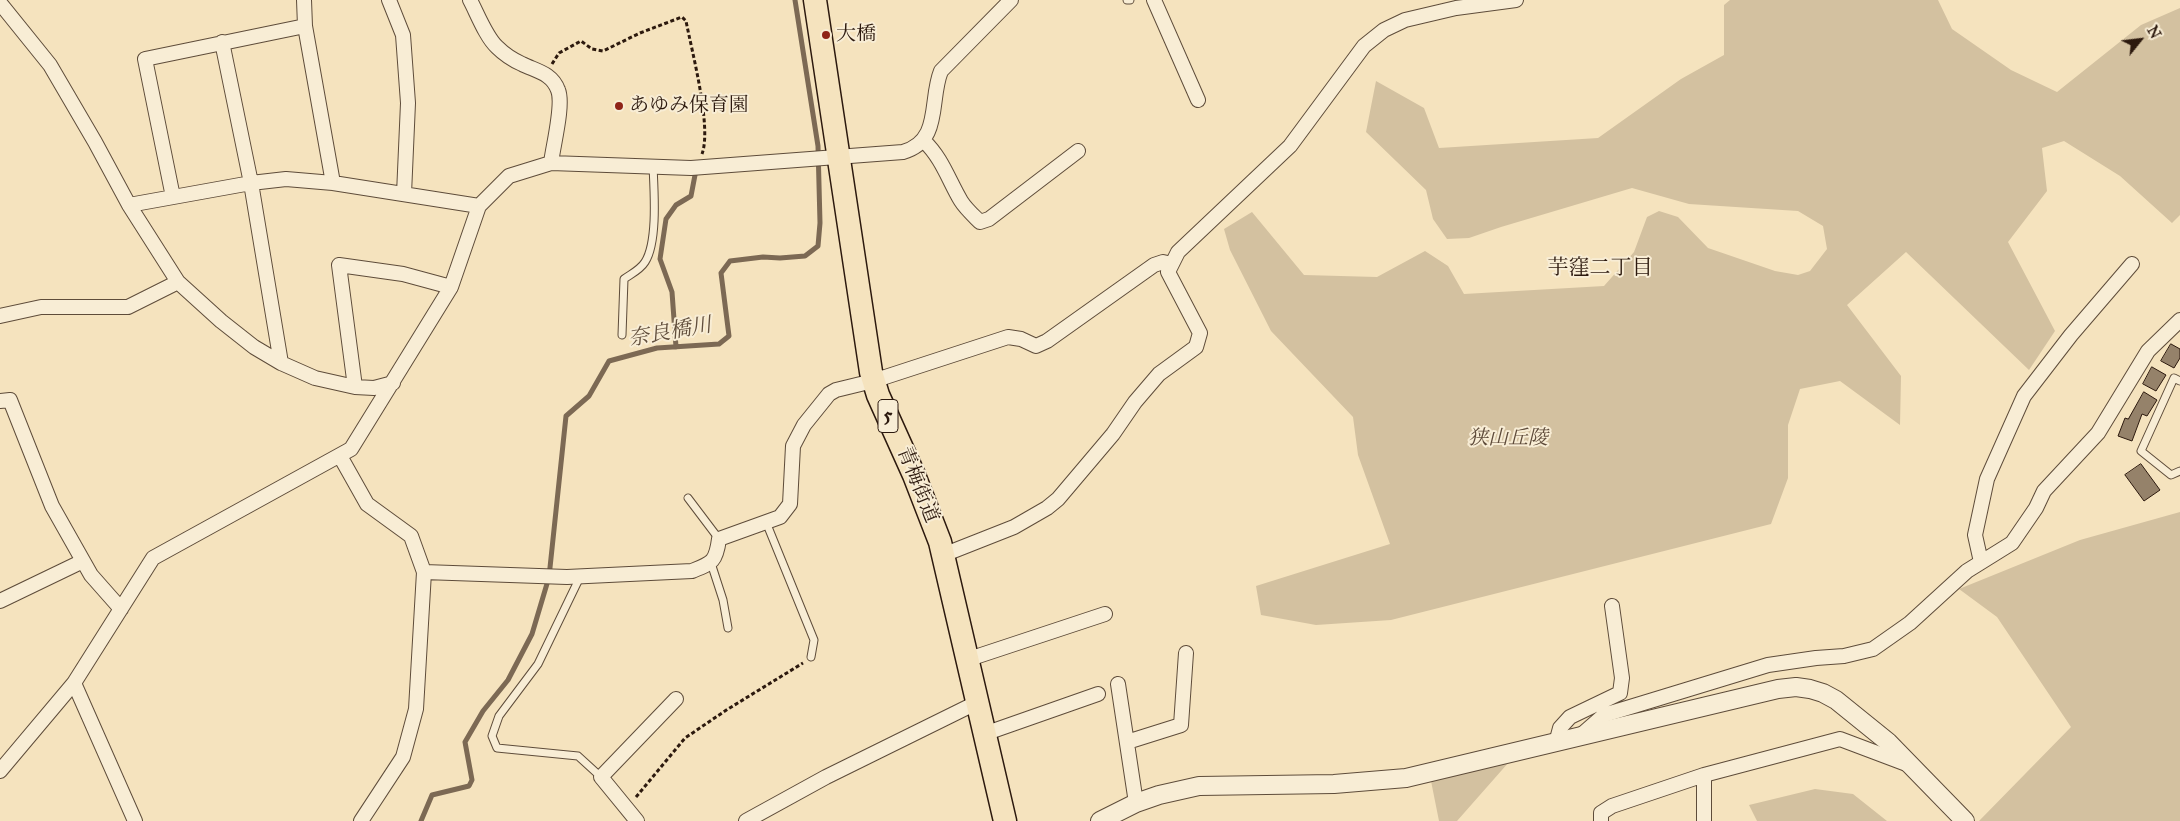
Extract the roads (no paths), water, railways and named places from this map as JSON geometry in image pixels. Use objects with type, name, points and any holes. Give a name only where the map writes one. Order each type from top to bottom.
[{"type":"main road","name":"青梅街道","points":[[815,0],[832,158],[873,381],[929,510],[944,555],[966,660],[1005,821]]},
{"type":"street","points":[[388,0],[403,35],[408,103],[404,194]]},
{"type":"street","points":[[470,0],[495,45],[508,57],[546,75],[558,90],[560,102],[551,163]]},
{"type":"street","points":[[0,771],[74,682],[153,558],[351,449],[451,287],[479,206],[509,176],[551,163],[697,167],[832,158],[911,150],[924,141],[932,124],[936,84],[941,71],[1010,0]]},
{"type":"street","points":[[1154,0],[1198,100]]},
{"type":"street","points":[[944,555],[1014,527],[1047,508],[1058,499],[1113,434],[1134,402],[1158,374],[1196,346],[1200,333],[1168,272],[1178,252],[1290,146],[1364,46],[1377,35],[1405,20],[1456,8],[1516,0]]},
{"type":"street","points":[[306,1],[305,26],[333,183]]},
{"type":"street","points":[[0,3],[50,65],[129,205],[178,282],[220,322],[254,347],[281,363],[315,378],[355,386],[374,388],[393,383]]},
{"type":"street","points":[[173,197],[145,59],[305,26]]},
{"type":"street","points":[[222,42],[251,183],[281,363]]},
{"type":"street","points":[[924,141],[932,148],[951,179],[962,202],[980,222],[988,219],[1078,151]]},
{"type":"street","points":[[129,205],[251,183],[286,179],[333,183],[479,206]]},
{"type":"street","points":[[424,572],[580,577],[692,571],[711,563],[717,556],[719,539],[780,517],[790,504],[793,446],[809,418],[829,394],[836,390],[873,381],[1008,337],[1021,339],[1036,346],[1047,341],[1154,265],[1163,262],[1172,264]]},
{"type":"street","points":[[1981,562],[1975,535],[1987,478],[2024,396],[2132,264]]},
{"type":"street","points":[[355,386],[339,265],[403,274],[451,287]]},
{"type":"street","points":[[0,316],[41,307],[128,307],[178,282]]},
{"type":"street","points":[[1578,738],[1604,715],[1676,692],[1768,665],[1844,656],[1873,650],[1910,623],[1968,571],[2012,543],[2036,508],[2044,491],[2098,433],[2148,351],[2180,320]]},
{"type":"street","points":[[0,401],[10,400],[52,506],[91,576],[121,609]]},
{"type":"street","points":[[340,456],[367,504],[411,536],[424,572],[416,709],[403,757],[361,821]]},
{"type":"street","points":[[0,601],[83,561]]},
{"type":"street","points":[[1556,743],[1560,728],[1570,717],[1620,693],[1622,678],[1612,606]]},
{"type":"street","points":[[966,660],[1105,614]]},
{"type":"street","points":[[1127,742],[1181,724],[1186,653]]},
{"type":"street","points":[[74,682],[135,821]]},
{"type":"street","points":[[1118,684],[1136,803]]},
{"type":"street","points":[[1100,821],[1136,803],[1159,795],[1199,786],[1334,784],[1406,778],[1778,689],[1796,687],[1823,693],[1836,700],[1888,742],[1965,821]]},
{"type":"street","points":[[984,734],[1098,694]]},
{"type":"street","points":[[637,821],[601,777],[676,699]]},
{"type":"street","points":[[746,821],[826,777],[976,703]]},
{"type":"street","points":[[1601,821],[1601,813],[1612,806],[1704,775],[1840,739],[1910,765]]},
{"type":"street","points":[[1704,775],[1704,821]]},
{"type":"lane","points":[[622,335],[624,279],[641,268],[647,261],[649,251],[655,214],[653,166]]},
{"type":"lane","points":[[2180,381],[2174,378],[2141,451],[2171,474],[2180,471]]},
{"type":"lane","points":[[688,498],[719,539]]},
{"type":"lane","points":[[766,522],[814,640],[811,656]]},
{"type":"lane","points":[[711,563],[723,600],[728,628]]},
{"type":"lane","points":[[580,577],[538,664],[499,716],[492,736],[497,748],[578,756],[601,777]]},
{"type":"waterway","name":"奈良橋川","points":[[421,821],[432,795],[469,786],[472,780],[465,742],[483,711],[508,680],[532,634],[549,577],[566,416],[589,396],[609,361],[657,348],[719,344],[729,336],[721,273],[730,261],[763,257],[805,256],[818,246],[820,223],[818,146],[795,0]]},
{"type":"waterway","points":[[676,347],[672,292],[660,259],[666,219],[676,205],[691,196],[695,175]]},
{"type":"place","name":"大橋","points":[[826,35]]},
{"type":"place","name":"あゆみ保育園","points":[[619,106]]},
{"type":"district","name":"芋窪二丁目","points":[[1600,269]]},
{"type":"park label","name":"狭山丘陵","points":[[1508,439]]}]
